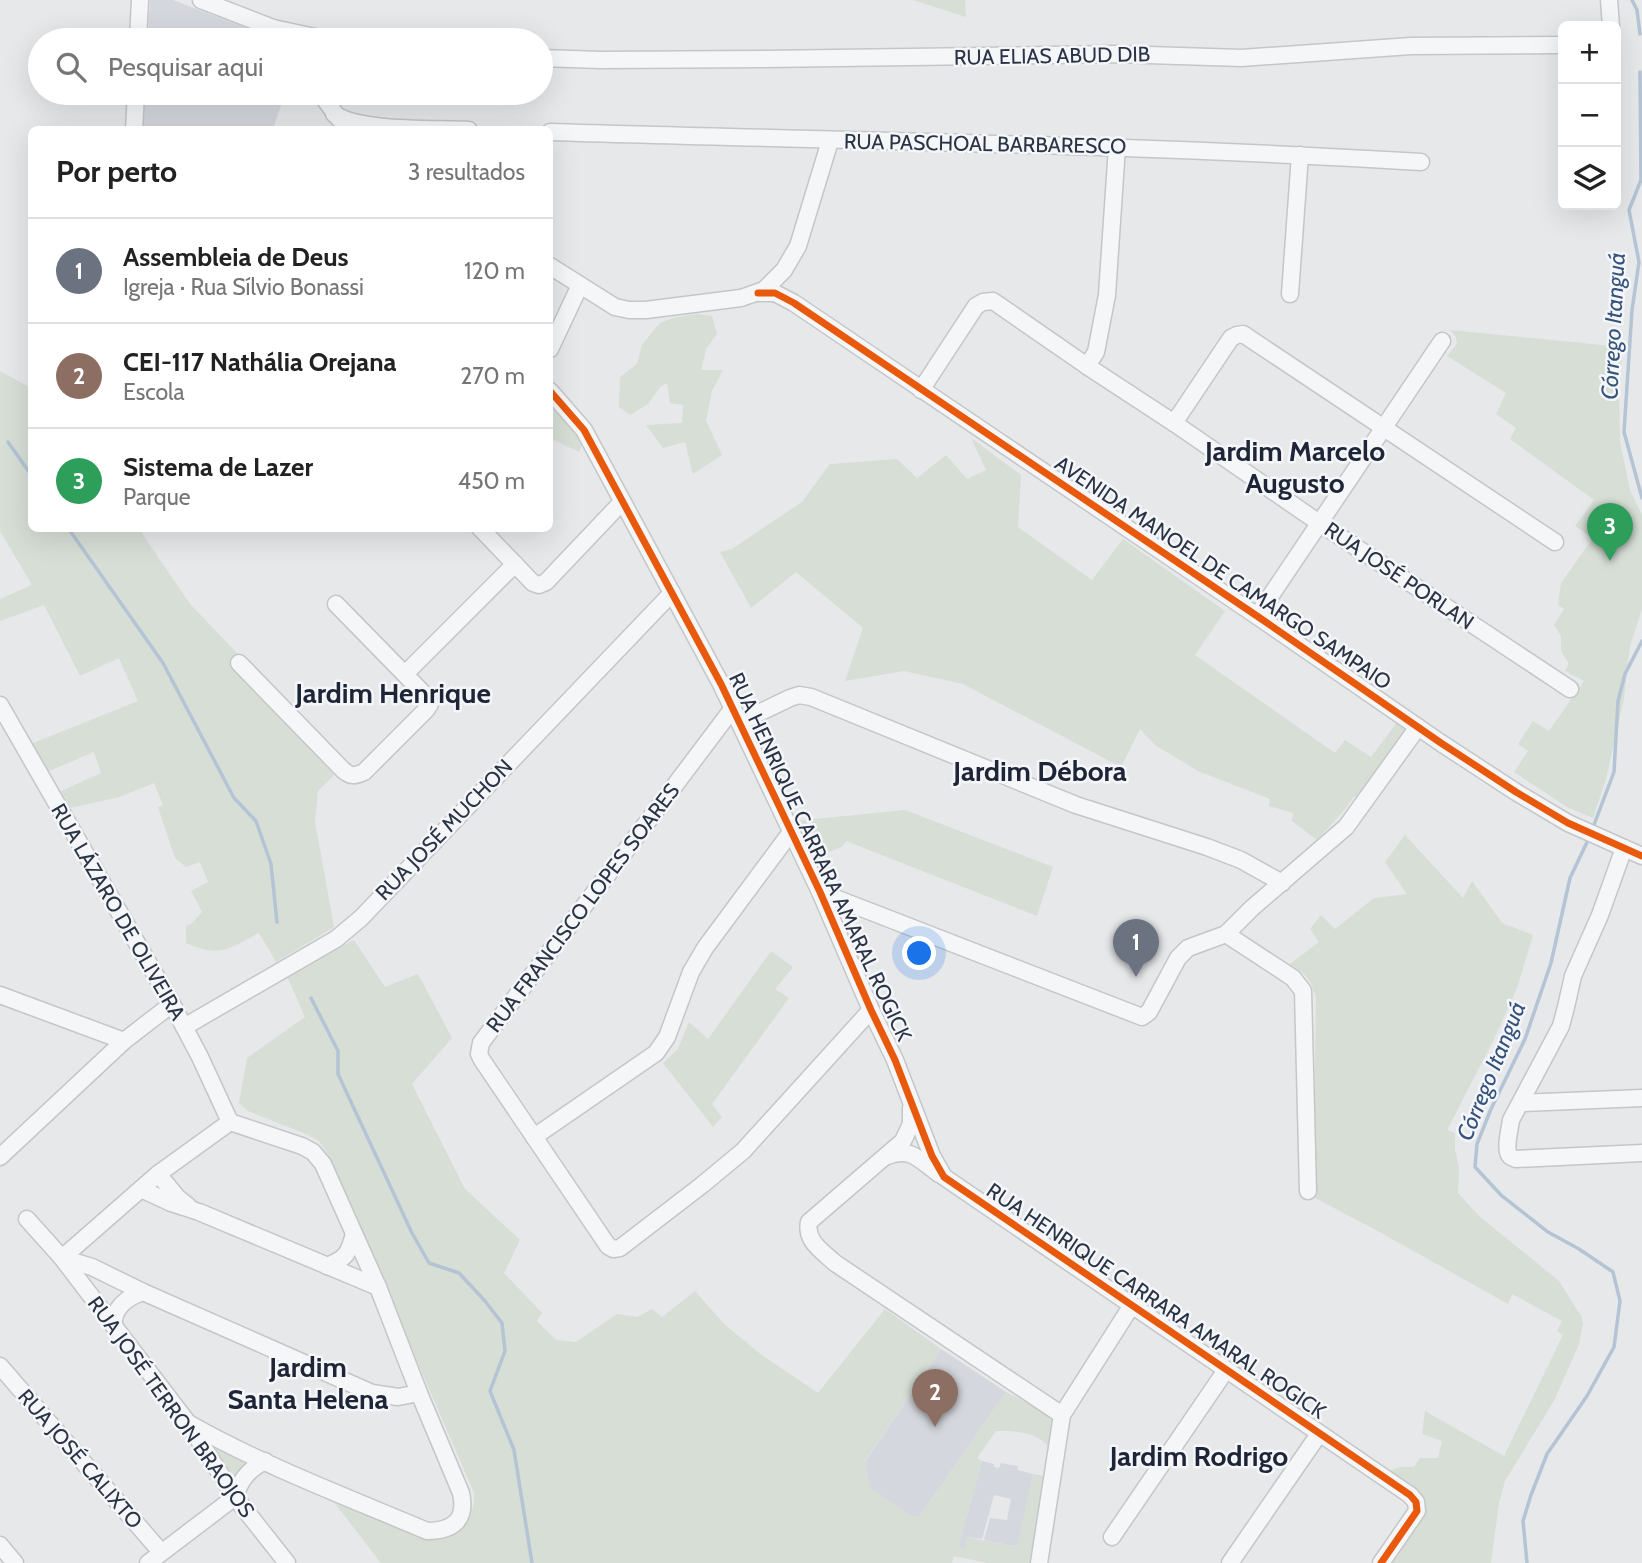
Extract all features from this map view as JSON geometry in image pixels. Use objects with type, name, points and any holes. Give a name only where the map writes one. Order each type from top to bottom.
[{"type":"street","points":[[139,28],[140,0]]},
{"type":"street","points":[[201,0],[264,28]]},
{"type":"street","points":[[1609,0],[1611,21]]},
{"type":"street","name":"RUA ELIAS ABUD DIB","points":[[553,58],[1117,54],[1241,58],[1411,46],[1558,45]]},
{"type":"street","points":[[134,126],[135,105]]},
{"type":"street","points":[[328,105],[344,126]]},
{"type":"street","points":[[334,114],[348,121],[370,126]]},
{"type":"street","name":"RUA PASCHOAL BARBARESCO","points":[[553,132],[1118,147],[1421,162]]},
{"type":"street","points":[[769,285],[798,246],[831,141]]},
{"type":"street","points":[[1087,366],[1096,352],[1107,295],[1118,147]]},
{"type":"street","points":[[1290,294],[1300,155]]},
{"type":"street","name":"AVENIDA MANOEL DE CAMARGO SAMPAIO","points":[[553,268],[615,307],[629,310],[741,298],[769,285],[775,293],[1516,792],[1579,828],[1642,856]]},
{"type":"street","points":[[553,343],[580,285]]},
{"type":"street","name":"RUA JOSÉ PORLAN","points":[[921,390],[976,306],[993,301],[1570,689]]},
{"type":"street","points":[[1174,423],[1231,338],[1244,334],[1555,542]]},
{"type":"street","points":[[1257,616],[1442,341]]},
{"type":"street","name":"RUA HENRIQUE CARRARA AMARAL ROGICK","points":[[553,394],[584,430],[722,684],[820,892],[895,1060],[932,1156],[944,1177],[1410,1495],[1416,1502],[1417,1511],[1381,1563]]},
{"type":"street","points":[[484,532],[533,583],[539,585],[545,582],[622,502]]},
{"type":"street","points":[[405,674],[514,564]]},
{"type":"street","name":"RUA JOSÉ MUCHON","points":[[184,1027],[336,939],[361,918],[672,593]]},
{"type":"street","points":[[239,663],[342,770],[349,776],[364,772],[430,704],[426,696],[336,604]]},
{"type":"street","points":[[736,715],[799,695],[811,697],[1076,805],[1241,860],[1282,883]]},
{"type":"street","name":"RUA LÁZARO DE OLIVEIRA","points":[[0,705],[172,1004],[230,1122]]},
{"type":"street","name":"RUA FRANCISCO LOPES SOARES","points":[[736,715],[481,1043],[479,1054],[608,1246],[613,1249],[620,1248],[743,1151],[871,1010]]},
{"type":"street","points":[[820,892],[1142,1017],[1149,1012],[1178,958],[1188,948],[1226,934],[1252,908],[1346,827],[1418,727]]},
{"type":"street","points":[[534,1138],[656,1053],[667,1037],[691,972],[705,948],[791,832]]},
{"type":"street","points":[[1623,848],[1600,915],[1573,976],[1561,1026],[1511,1120],[1508,1152],[1511,1157],[1516,1158],[1642,1153]]},
{"type":"street","points":[[1226,934],[1293,978],[1303,991],[1308,1191]]},
{"type":"street","points":[[0,995],[124,1041]]},
{"type":"street","points":[[0,1157],[124,1041],[172,1004]]},
{"type":"street","points":[[1521,1103],[1642,1098]]},
{"type":"street","points":[[909,1099],[911,1125],[903,1141],[809,1222],[807,1230],[812,1241],[835,1263],[1062,1415]]},
{"type":"street","points":[[62,1258],[158,1174],[230,1122],[302,1146],[313,1153],[323,1164],[378,1287],[461,1493],[462,1514],[449,1528],[427,1531],[265,1461],[188,1423]]},
{"type":"street","points":[[884,1157],[898,1152],[909,1153],[944,1177]]},
{"type":"street","points":[[158,1174],[178,1198],[199,1212]]},
{"type":"street","points":[[141,1189],[378,1287]]},
{"type":"street","name":"RUA JOSÉ TERRON BRAOJOS","points":[[27,1219],[62,1258],[188,1423],[235,1497],[287,1563]]},
{"type":"street","points":[[327,1266],[339,1261],[349,1252],[354,1234]]},
{"type":"street","points":[[83,1241],[86,1259],[92,1267]]},
{"type":"street","points":[[62,1258],[92,1267],[372,1393],[398,1397],[419,1393]]},
{"type":"street","points":[[114,1326],[113,1321],[118,1309],[143,1292]]},
{"type":"street","points":[[1039,1563],[1062,1415],[1132,1305]]},
{"type":"street","name":"RUA JOSÉ CALIXTO","points":[[0,1366],[161,1552]]},
{"type":"street","points":[[1112,1537],[1227,1370]]},
{"type":"street","points":[[1230,1563],[1319,1434]]},
{"type":"street","points":[[148,1563],[235,1497],[244,1477],[265,1461]]},
{"type":"street","points":[[0,1545],[15,1563]]},
{"type":"shaded area","points":[[150,0],[173,0],[246,28],[149,28]]},
{"type":"shaded area","points":[[913,0],[965,0],[966,17]]},
{"type":"shaded area","points":[[144,105],[281,105],[274,126],[143,126]]},
{"type":"shaded area","points":[[698,314],[712,316],[717,334],[706,349],[701,370],[723,370],[712,391],[706,421],[722,455],[693,474],[685,442],[663,448],[646,425],[682,423],[683,405],[670,403],[667,383],[660,387],[648,404],[630,415],[619,407],[620,377],[637,364],[642,345],[660,323]]},
{"type":"shaded area","points":[[1450,330],[1623,347],[1619,386],[1620,442],[1630,490],[1642,515],[1642,609],[1630,646],[1624,698],[1606,779],[1593,818],[1567,807],[1514,772],[1528,751],[1518,744],[1533,721],[1549,731],[1584,681],[1565,671],[1569,664],[1561,651],[1561,636],[1554,625],[1564,609],[1558,605],[1561,583],[1593,538],[1575,526],[1594,500],[1510,439],[1516,428],[1496,414],[1506,393],[1447,356],[1457,344],[1456,337]]},
{"type":"shaded area","points":[[0,371],[28,386],[28,532],[141,532],[190,604],[238,654],[229,663],[334,775],[318,791],[315,822],[334,927],[276,962],[259,933],[224,950],[208,950],[186,943],[186,926],[202,912],[191,891],[208,882],[200,862],[186,867],[175,858],[158,807],[163,805],[154,783],[119,797],[70,808],[61,791],[101,773],[94,752],[47,772],[31,744],[138,701],[119,658],[80,676],[44,605],[0,621],[0,599],[32,585],[0,531]]},
{"type":"shaded area","points":[[553,408],[567,420],[583,442],[579,452],[553,439]]},
{"type":"shaded area","points":[[971,438],[1021,475],[1018,527],[1092,580],[1123,539],[1225,611],[1195,655],[1335,753],[1345,740],[1371,757],[1399,720],[1410,727],[1357,798],[1354,796],[1317,840],[1292,821],[1293,813],[1269,806],[1270,799],[1198,771],[1155,745],[1140,729],[1121,767],[963,684],[904,671],[845,681],[863,628],[796,572],[751,608],[720,552],[732,549],[802,502],[830,464],[897,459],[917,478],[946,455],[967,479],[986,470]]},
{"type":"shaded area","points":[[905,810],[1053,867],[1037,916],[846,841],[842,847],[812,858],[795,821]]},
{"type":"shaded area","points":[[1405,835],[1463,898],[1472,881],[1502,923],[1533,935],[1517,988],[1447,1130],[1455,1133],[1459,1168],[1458,1193],[1479,1216],[1559,1281],[1583,1323],[1579,1344],[1555,1399],[1505,1481],[1499,1503],[1491,1563],[1390,1563],[1424,1511],[1384,1473],[1400,1467],[1414,1467],[1420,1458],[1438,1458],[1442,1441],[1422,1434],[1425,1411],[1504,1456],[1563,1335],[1557,1331],[1562,1321],[1512,1294],[1508,1304],[1313,1197],[1316,998],[1308,978],[1290,964],[1319,942],[1310,929],[1321,915],[1335,929],[1374,898],[1407,894],[1385,862]]},
{"type":"shaded area","points":[[354,940],[385,987],[418,974],[452,1038],[412,1084],[465,1189],[520,1240],[504,1273],[542,1313],[537,1321],[556,1340],[576,1342],[617,1314],[637,1317],[652,1309],[662,1317],[695,1291],[724,1324],[763,1356],[818,1393],[885,1309],[941,1349],[865,1461],[870,1488],[910,1516],[919,1517],[1006,1392],[1050,1415],[1052,1426],[1049,1447],[1032,1435],[996,1431],[977,1458],[982,1461],[958,1548],[965,1550],[967,1537],[1017,1547],[1033,1474],[1044,1476],[1030,1563],[987,1563],[954,1556],[952,1563],[381,1563],[327,1493],[403,1529],[432,1539],[443,1539],[455,1533],[467,1519],[473,1506],[474,1493],[328,1155],[319,1141],[248,1111],[239,1103],[247,1058],[305,1017],[287,976]]},
{"type":"shaded area","points":[[771,951],[793,967],[775,989],[789,998],[712,1104],[722,1117],[713,1127],[663,1063],[678,1049],[689,1022],[708,1039]]},
{"type":"shaded area","points":[[941,1349],[1006,1392],[919,1517],[910,1516],[870,1488],[865,1462]]},
{"type":"shaded area","points":[[212,1446],[248,1462],[234,1482]]},
{"type":"shaded area","points":[[982,1461],[999,1468],[1001,1463],[1018,1466],[1018,1470],[1033,1474],[1018,1547],[984,1540],[990,1518],[1007,1520],[1011,1499],[994,1495],[982,1539],[968,1537],[965,1550],[958,1548]]},
{"type":"waterway","name":"Córrego Itanguá","points":[[1632,0],[1637,10],[1640,34]]},
{"type":"waterway","name":"Córrego Itanguá","points":[[1640,72],[1641,180],[1629,210],[1639,262],[1632,310],[1624,432],[1642,498]]},
{"type":"waterway","points":[[8,442],[28,470]]},
{"type":"waterway","points":[[71,532],[163,663],[234,798],[256,821],[271,864],[277,922]]},
{"type":"waterway","name":"Córrego Itanguá","points":[[1592,830],[1614,772],[1618,701],[1625,674],[1642,641]]},
{"type":"waterway","name":"Córrego Itanguá","points":[[1527,1563],[1523,1521],[1531,1495],[1547,1454],[1587,1396],[1614,1347],[1620,1301],[1613,1272],[1548,1232],[1501,1195],[1475,1167],[1477,1144],[1525,1039],[1551,963],[1570,878],[1589,838]]},
{"type":"waterway","points":[[311,998],[338,1051],[338,1074],[412,1233],[429,1263],[459,1273],[502,1323],[505,1351],[490,1391],[514,1450],[532,1563]]},
{"type":"cycle path","points":[[758,293],[775,293],[794,303],[1516,792],[1568,823],[1642,856]]},
{"type":"cycle path","points":[[553,394],[584,430],[721,684],[820,892],[895,1060],[932,1156],[944,1177],[1410,1495],[1416,1502],[1417,1511],[1381,1563]]},
{"type":"place","name":"Sistema de Lazer","points":[[1610,561]]},
{"type":"place","name":"Assembleia de Deus","points":[[1136,977]]},
{"type":"place","name":"CEI-117 Nathália Orejana","points":[[935,1427]]},
{"type":"district","name":"Jardim Marcelo Augusto","points":[[1295,467]]},
{"type":"district","name":"Jardim Henrique","points":[[393,693]]},
{"type":"district","name":"Jardim Débora","points":[[1040,771]]},
{"type":"district","name":"Jardim Santa Helena","points":[[308,1383]]},
{"type":"district","name":"Jardim Rodrigo","points":[[1199,1456]]}]
